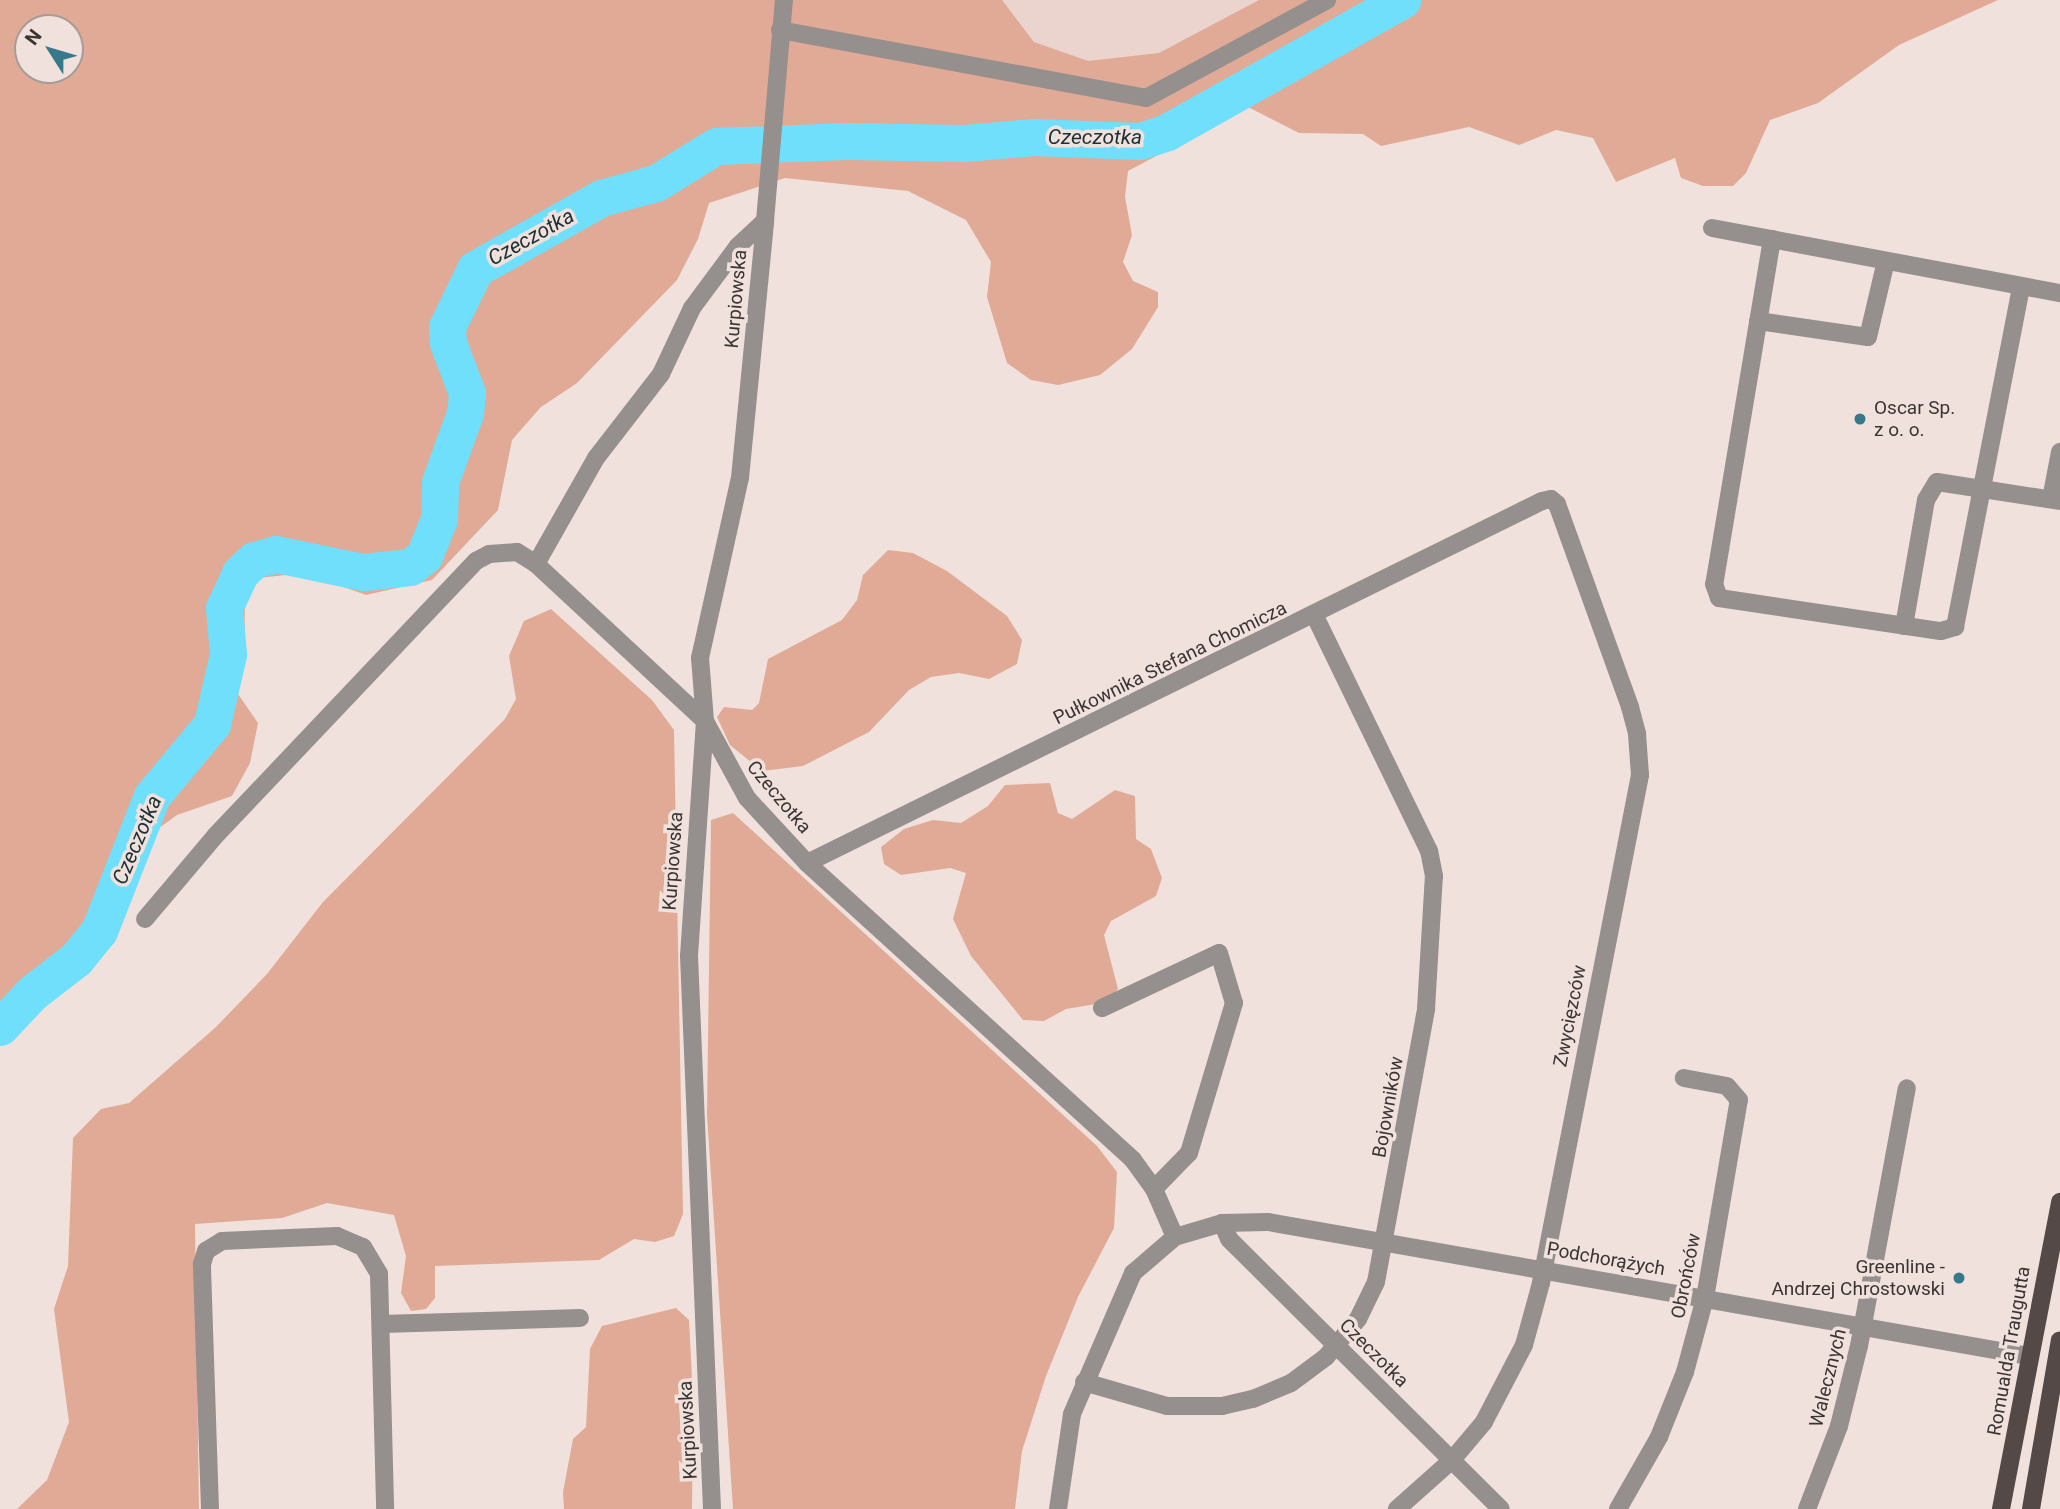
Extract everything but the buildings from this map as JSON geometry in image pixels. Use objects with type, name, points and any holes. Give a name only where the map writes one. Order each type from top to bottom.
[{"type":"main road","name":"Romualda Traugutta","points":[[2001,1509],[2060,1202]]},
{"type":"main road","points":[[2031,1509],[2059,1364],[2060,1340]]},
{"type":"main road","points":[[2029,1356],[2059,1364]]},
{"type":"street","name":"Kurpiowska","points":[[712,1509],[688,956],[705,721],[700,659],[740,478],[784,0]]},
{"type":"street","points":[[780,30],[1146,98],[1327,0]]},
{"type":"street","points":[[536,564],[596,458],[662,374],[692,308],[738,246],[765,221]]},
{"type":"street","points":[[1712,228],[2060,293]]},
{"type":"street","points":[[1772,239],[1714,590],[1719,598],[1941,632],[1955,626],[2021,286]]},
{"type":"street","points":[[1758,321],[1868,337],[1886,261]]},
{"type":"street","points":[[1904,626],[1928,492],[1937,482],[2056,500],[2060,452]]},
{"type":"street","name":"Pułkownika Stefana Chomicza","points":[[807,863],[1551,499]]},
{"type":"street","name":"Zwycięzców","points":[[1397,1509],[1452,1461],[1484,1422],[1510,1380],[1534,1314],[1640,764],[1630,707],[1561,510],[1551,499]]},
{"type":"street","name":"Czeczotka","points":[[145,919],[216,835],[476,561],[489,554],[517,552],[536,564],[705,721],[747,798],[807,863],[1133,1160],[1154,1189],[1175,1237]]},
{"type":"street","name":"Bojowników","points":[[1084,1382],[1167,1406],[1222,1406],[1291,1383],[1338,1346],[1368,1300],[1385,1242],[1426,1009],[1433,863],[1315,616]]},
{"type":"street","points":[[1102,1008],[1219,953],[1234,1003],[1189,1153],[1154,1189]]},
{"type":"street","name":"Obrońców","points":[[1618,1509],[1672,1405],[1705,1298],[1739,1100],[1727,1086],[1684,1078]]},
{"type":"street","name":"Walecznych","points":[[1807,1509],[1839,1426],[1863,1325],[1907,1088]]},
{"type":"street","name":"Podchorążych","points":[[1175,1237],[1222,1223],[1268,1222],[2029,1356]]},
{"type":"street","name":"Czeczotka","points":[[1222,1223],[1229,1239],[1500,1509]]},
{"type":"street","points":[[211,1509],[202,1264],[211,1246],[325,1236],[350,1240],[372,1258],[379,1274],[385,1509]]},
{"type":"street","points":[[1058,1509],[1068,1432],[1084,1382],[1133,1273],[1175,1237]]},
{"type":"street","points":[[381,1324],[580,1318]]},
{"type":"shaded area","points":[[0,0],[1002,0],[1034,42],[1088,61],[1159,53],[1259,0],[1998,0],[1899,45],[1818,103],[1770,120],[1746,173],[1733,186],[1703,186],[1681,178],[1675,158],[1616,182],[1593,138],[1556,130],[1519,145],[1469,127],[1381,146],[1363,134],[1299,133],[1248,107],[1128,171],[1125,197],[1132,235],[1123,262],[1133,281],[1158,292],[1158,307],[1132,349],[1100,375],[1058,385],[1031,380],[1007,363],[987,297],[991,262],[966,220],[908,191],[785,178],[709,203],[698,239],[677,280],[577,383],[541,407],[512,440],[498,510],[432,580],[366,595],[305,573],[258,578],[245,601],[244,659],[238,694],[258,723],[250,763],[232,796],[177,815],[148,836],[103,950],[0,1042]]},
{"type":"shaded area","points":[[821,0],[1297,0],[1141,83]]},
{"type":"shaded area","points":[[888,550],[913,553],[947,571],[1007,616],[1022,640],[1017,664],[989,679],[959,673],[931,677],[909,690],[869,732],[803,766],[762,771],[730,745],[717,717],[724,707],[752,710],[759,703],[768,659],[842,620],[857,600],[863,575]]},
{"type":"shaded area","points":[[551,609],[652,700],[674,730],[683,1214],[674,1236],[655,1242],[634,1239],[599,1260],[435,1266],[435,1298],[426,1309],[411,1311],[401,1293],[406,1256],[394,1215],[327,1203],[282,1218],[195,1224],[199,1509],[17,1509],[47,1480],[69,1422],[54,1309],[68,1266],[73,1138],[101,1109],[129,1103],[216,1027],[267,974],[323,902],[505,719],[516,699],[509,656],[524,621]]},
{"type":"shaded area","points":[[1050,783],[1058,813],[1072,819],[1115,790],[1135,796],[1136,839],[1151,849],[1162,878],[1156,896],[1111,921],[1104,935],[1118,989],[1108,1002],[1066,1009],[1044,1021],[1023,1020],[971,956],[953,919],[966,873],[950,868],[901,875],[884,864],[881,847],[904,829],[933,820],[961,823],[988,806],[1005,785]]},
{"type":"shaded area","points":[[733,813],[1097,1146],[1117,1172],[1114,1228],[1078,1297],[1046,1376],[1022,1451],[1015,1509],[733,1509],[707,1115],[711,820]]},
{"type":"shaded area","points":[[676,1308],[689,1320],[693,1397],[692,1509],[564,1509],[563,1492],[573,1439],[586,1427],[590,1349],[602,1326]]},
{"type":"waterway","name":"Czeczotka","points":[[0,1027],[32,993],[76,959],[99,931],[152,796],[212,724],[228,654],[224,608],[240,573],[254,560],[276,554],[363,572],[410,567],[424,556],[439,519],[440,482],[465,413],[467,393],[448,343],[447,327],[475,269],[601,198],[656,183],[716,146],[847,141],[965,143],[1033,137],[1140,141],[1167,132],[1402,0]]},
{"type":"place","name":"Oscar Sp. z o. o.","points":[[1860,419]]},
{"type":"place","name":"Greenline - Andrzej Chrostowski","points":[[1959,1278]]}]
